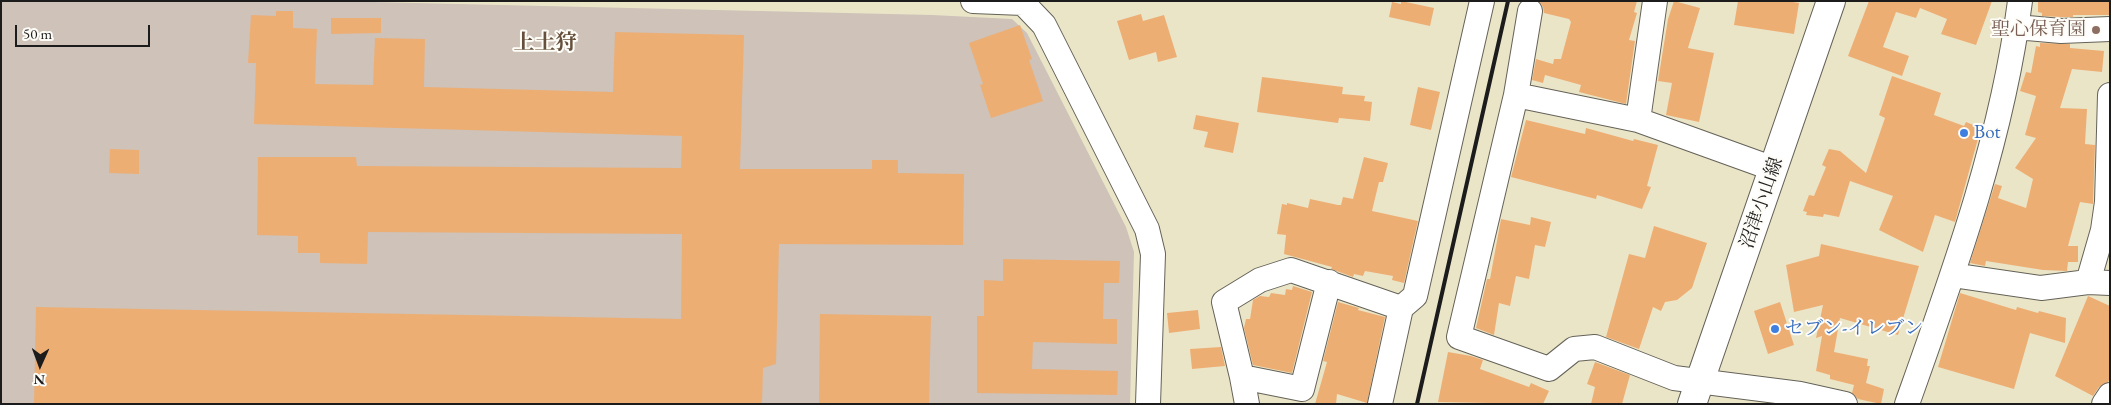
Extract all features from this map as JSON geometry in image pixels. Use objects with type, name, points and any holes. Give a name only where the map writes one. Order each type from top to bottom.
[{"type":"main road","name":"沼津小山線","points":[[1696,392],[1831,1]]},
{"type":"street","points":[[973,1],[1025,2],[1044,25],[1147,229],[1153,254],[1148,404]]},
{"type":"street","points":[[1380,404],[1401,308],[1415,296],[1482,1]]},
{"type":"street","points":[[1638,120],[1655,1]]},
{"type":"street","points":[[1907,404],[1988,164],[2020,1]]},
{"type":"street","points":[[1530,12],[1516,96],[1459,337],[1549,369],[1574,349],[1595,348],[1674,378],[1696,392],[1845,404]]},
{"type":"street","points":[[2016,27],[2061,31],[2110,29]]},
{"type":"street","points":[[1952,275],[2041,288],[2099,282],[2107,202],[2110,95]]},
{"type":"street","points":[[1516,96],[1638,120],[1774,170]]},
{"type":"street","points":[[1247,404],[1224,302],[1260,280],[1291,270],[1401,308]]},
{"type":"street","points":[[1242,377],[1302,389],[1329,282]]},
{"type":"street","points":[[2104,404],[2110,395]]},
{"type":"shaded area","points":[[1,1],[329,1],[932,15],[1012,19],[1027,33],[1126,227],[1134,252],[1130,404],[1,404]]},
{"type":"building","points":[[1401,1],[1434,8],[1430,26],[1389,17],[1392,2],[1401,4]]},
{"type":"building","points":[[1539,1],[1637,1],[1634,12],[1637,13],[1629,40],[1635,41],[1626,104],[1579,92],[1581,85],[1545,75],[1543,83],[1532,80],[1536,59],[1553,64],[1554,59],[1561,59],[1571,22],[1569,19],[1544,13]]},
{"type":"building","points":[[1674,1],[1700,8],[1688,48],[1714,53],[1699,122],[1666,115],[1672,83],[1658,81],[1668,19]]},
{"type":"building","points":[[1738,1],[1787,1],[1799,3],[1794,34],[1734,25]]},
{"type":"building","points":[[1869,1],[1992,1],[1976,45],[1941,34],[1947,19],[1920,8],[1916,18],[1896,12],[1883,47],[1909,56],[1902,76],[1848,56]]},
{"type":"building","points":[[2038,1],[2110,1],[2110,15],[2042,16],[2042,13],[2038,12]]},
{"type":"building","points":[[276,11],[293,11],[293,28],[317,29],[315,84],[373,85],[375,38],[425,39],[424,87],[613,92],[615,32],[744,35],[740,169],[872,169],[872,160],[898,160],[898,173],[964,174],[963,245],[779,244],[776,364],[763,368],[762,404],[34,404],[36,307],[681,319],[682,234],[368,232],[367,264],[320,263],[320,253],[298,253],[298,236],[257,235],[258,157],[356,157],[357,166],[681,168],[682,136],[254,124],[256,63],[248,63],[251,15],[276,16]]},
{"type":"building","points":[[1141,14],[1143,21],[1164,15],[1177,57],[1158,62],[1156,52],[1129,60],[1117,21]]},
{"type":"building","points":[[331,18],[381,18],[381,33],[331,34]]},
{"type":"building","points":[[1020,25],[1032,59],[1029,60],[1043,101],[991,118],[980,85],[983,84],[969,43]]},
{"type":"building","points":[[2040,43],[2070,44],[2070,48],[2104,51],[2102,72],[2072,69],[2060,108],[2087,109],[2085,144],[2095,145],[2093,204],[2080,202],[2068,246],[2078,246],[2078,262],[2068,262],[2067,271],[2043,270],[1986,261],[1985,266],[1970,263],[1995,184],[2002,186],[1998,198],[2026,208],[2033,179],[2015,168],[2036,138],[2025,135],[2036,96],[2020,91],[2026,72],[2031,73],[2036,46],[2040,47]]},
{"type":"building","points":[[1892,76],[1941,93],[1934,115],[1964,126],[1966,122],[1981,128],[1955,222],[1935,215],[1923,252],[1879,230],[1893,196],[1850,181],[1839,217],[1824,214],[1823,217],[1806,215],[1807,212],[1803,211],[1809,195],[1814,196],[1826,167],[1822,165],[1829,149],[1840,151],[1866,173],[1885,118],[1879,115]]},
{"type":"building","points":[[1262,77],[1343,87],[1342,94],[1365,96],[1364,101],[1372,102],[1370,121],[1339,118],[1338,123],[1257,112]]},
{"type":"building","points":[[1418,87],[1440,92],[1431,130],[1410,125]]},
{"type":"building","points":[[1196,115],[1239,123],[1233,153],[1204,147],[1208,132],[1193,129]]},
{"type":"building","points":[[1526,120],[1585,134],[1586,128],[1633,141],[1634,139],[1658,145],[1647,186],[1651,187],[1642,209],[1597,195],[1596,199],[1511,177]]},
{"type":"building","points":[[110,149],[139,150],[139,174],[109,173]]},
{"type":"building","points":[[1364,157],[1388,163],[1383,182],[1379,182],[1372,211],[1418,221],[1404,283],[1392,280],[1393,276],[1365,271],[1363,276],[1354,274],[1353,277],[1331,269],[1332,267],[1284,254],[1286,235],[1277,234],[1282,204],[1287,205],[1287,203],[1308,208],[1310,199],[1341,205],[1343,197],[1353,199]]},
{"type":"building","points":[[1531,217],[1551,222],[1545,247],[1535,245],[1529,279],[1516,276],[1510,306],[1499,303],[1494,335],[1476,328],[1487,279],[1490,279],[1501,219],[1530,225]]},
{"type":"building","points":[[1654,226],[1707,243],[1692,288],[1677,300],[1665,302],[1661,311],[1653,307],[1639,349],[1606,337],[1629,254],[1645,258]]},
{"type":"building","points":[[1821,244],[1919,266],[1898,335],[1840,318],[1834,352],[1868,359],[1867,366],[1870,366],[1866,383],[1884,389],[1881,404],[1858,399],[1852,393],[1854,385],[1830,379],[1830,375],[1816,371],[1822,336],[1816,338],[1823,305],[1794,312],[1786,265],[1819,256]]},
{"type":"building","points":[[1003,259],[1120,261],[1119,283],[1104,283],[1103,319],[1117,319],[1117,344],[1033,342],[1032,369],[1118,371],[1117,395],[977,393],[977,316],[984,316],[984,280],[1003,281]]},
{"type":"building","points":[[1293,286],[1312,292],[1292,373],[1253,365],[1244,328],[1246,319],[1250,319],[1253,300],[1260,296],[1269,297],[1271,293],[1285,295],[1286,289],[1292,290]]},
{"type":"building","points":[[1960,293],[2016,310],[2017,307],[2066,318],[2065,343],[2030,333],[2014,389],[1938,367]]},
{"type":"building","points":[[2088,296],[2110,306],[2110,378],[2108,382],[2099,387],[2093,396],[2055,376]]},
{"type":"building","points":[[1338,302],[1359,308],[1358,310],[1385,317],[1367,403],[1337,394],[1336,404],[1315,404],[1327,362],[1323,361]]},
{"type":"building","points":[[1780,302],[1794,345],[1768,354],[1754,311]]},
{"type":"building","points":[[1198,310],[1200,329],[1169,333],[1167,313]]},
{"type":"building","points":[[820,314],[931,316],[929,404],[819,404]]},
{"type":"building","points":[[1221,347],[1225,366],[1192,369],[1190,349]]},
{"type":"building","points":[[1448,352],[1483,360],[1480,369],[1529,387],[1531,383],[1549,391],[1543,404],[1438,402]]},
{"type":"building","points":[[1595,362],[1630,375],[1622,404],[1591,404],[1595,387],[1587,384]]},
{"type":"railway","points":[[1417,404],[1508,1]]},
{"type":"place","name":"聖心保育園","points":[[2096,30]]},
{"type":"place","name":"Bot","points":[[1964,133]]},
{"type":"place","name":"セブン-イレブン","points":[[1775,329]]},
{"type":"district","name":"上土狩","points":[[545,43]]}]
